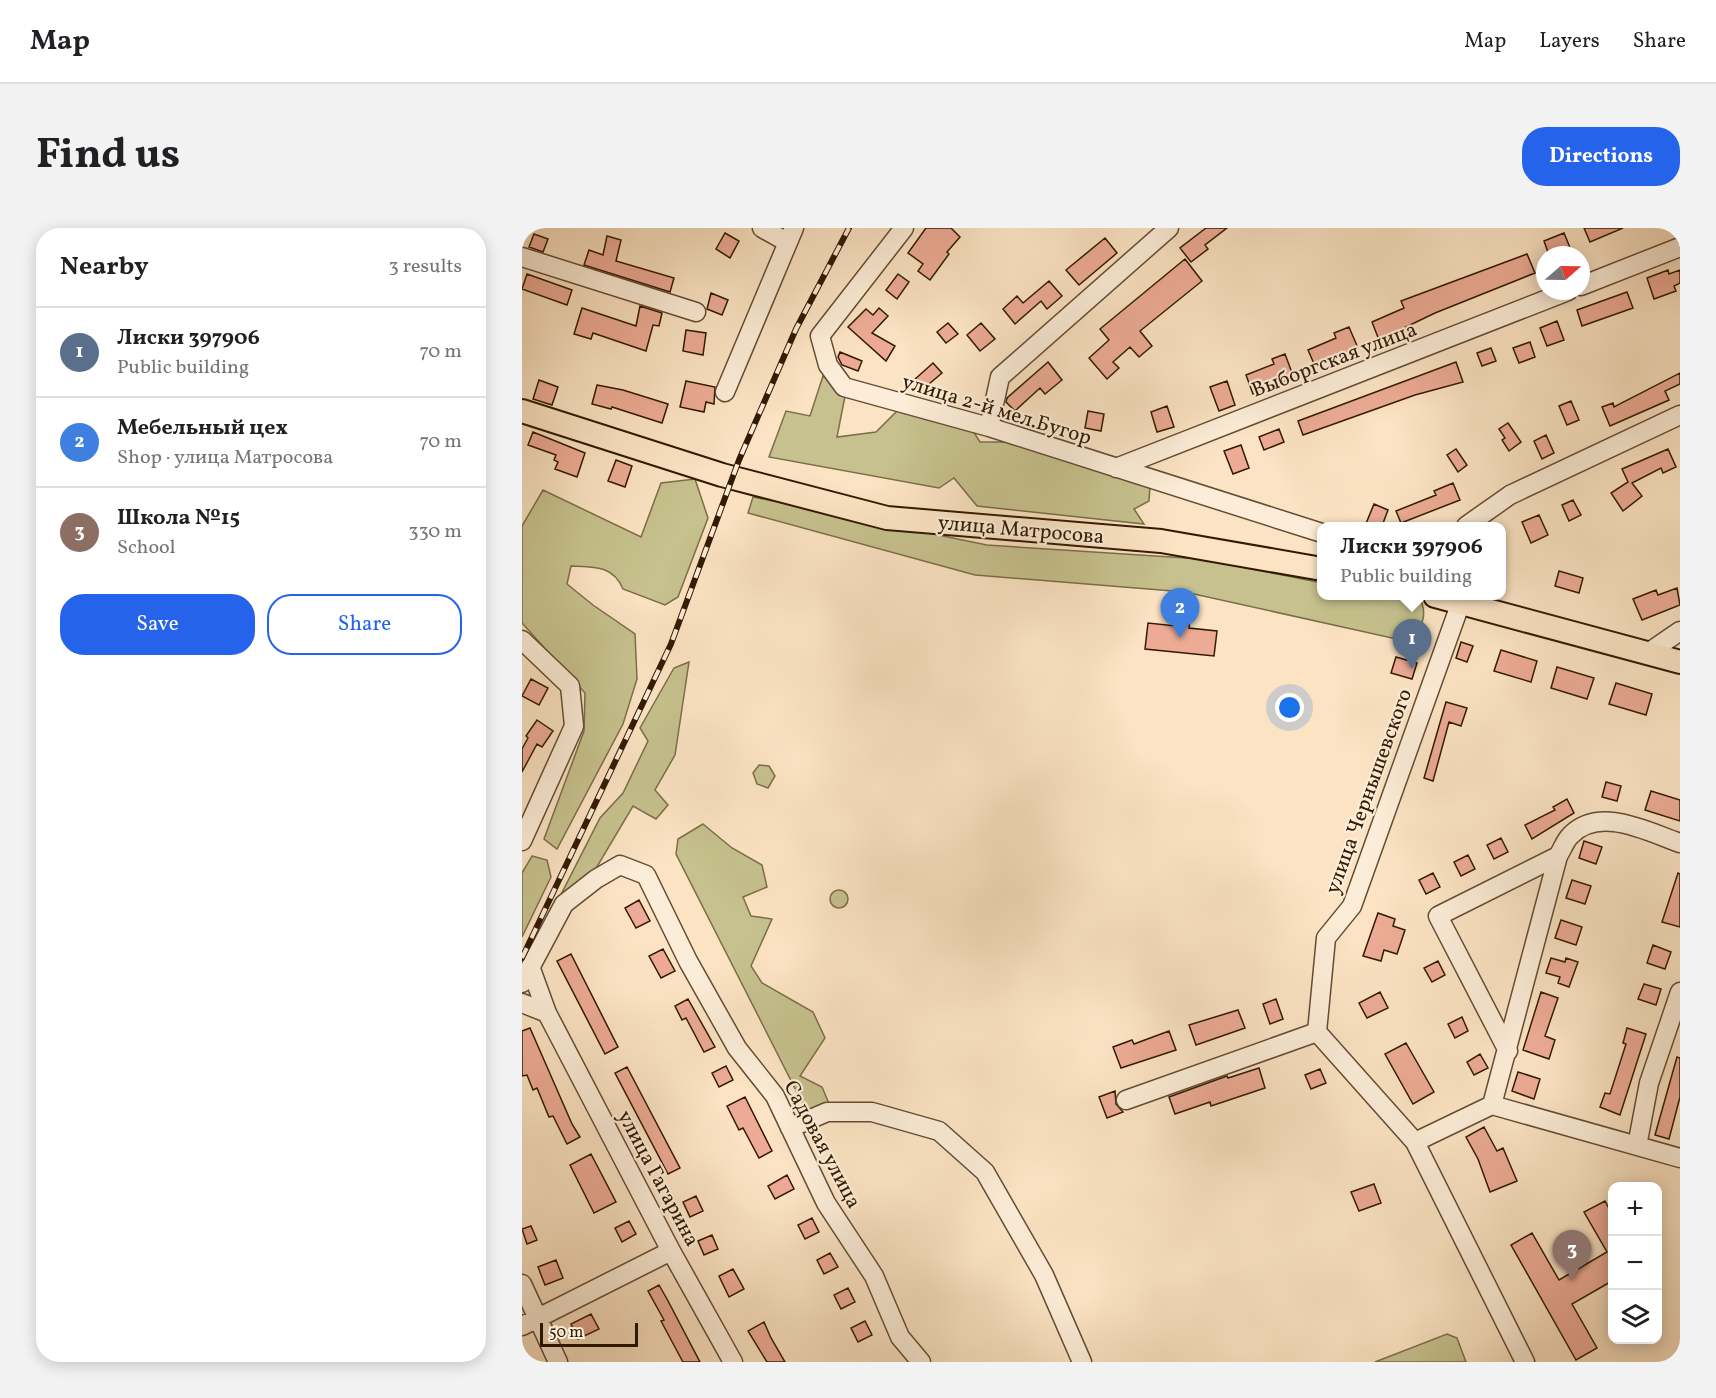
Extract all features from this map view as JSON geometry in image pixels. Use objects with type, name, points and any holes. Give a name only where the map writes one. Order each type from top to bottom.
[{"type":"main road","name":"улица Матросова","points":[[522,411],[722,474],[887,518],[1161,541],[1317,568]]},
{"type":"main road","points":[[1452,600],[1680,662]]},
{"type":"street","points":[[725,392],[790,235],[762,228]]},
{"type":"street","name":"улица 2-й мел.Бугор","points":[[904,228],[820,336],[828,365],[844,387],[989,427],[1317,531]]},
{"type":"street","points":[[989,427],[1000,377],[1169,228]]},
{"type":"street","points":[[1590,282],[1680,247]]},
{"type":"street","points":[[522,257],[696,312]]},
{"type":"street","name":"Выборгская улица","points":[[1116,468],[1545,300]]},
{"type":"street","points":[[1472,522],[1510,495],[1680,415]]},
{"type":"street","name":"улица Чернышевского","points":[[1317,1032],[1326,938],[1352,906],[1461,602]]},
{"type":"street","points":[[1647,653],[1677,633],[1680,655]]},
{"type":"street","points":[[522,640],[570,686],[574,726],[522,841]]},
{"type":"street","points":[[1492,1105],[1558,856],[1570,836],[1594,821],[1626,824],[1680,843]]},
{"type":"street","points":[[1508,1050],[1438,916],[1558,856]]},
{"type":"street","name":"Садовая улица","points":[[527,976],[564,904],[596,879],[620,865],[646,875],[688,961],[738,1048],[775,1096],[826,1203],[874,1276],[900,1337],[921,1362]]},
{"type":"street","name":"улица Гагарина","points":[[527,976],[671,1251],[733,1362]]},
{"type":"street","points":[[1637,1146],[1649,1083],[1680,992]]},
{"type":"street","points":[[522,1003],[547,1013]]},
{"type":"street","points":[[1126,1100],[1317,1032],[1415,1142],[1525,1362]]},
{"type":"street","points":[[1415,1142],[1492,1105],[1680,1158]]},
{"type":"street","points":[[790,1128],[827,1112],[872,1112],[939,1131],[985,1173],[1044,1275],[1082,1362]]},
{"type":"street","points":[[529,1322],[671,1251]]},
{"type":"street","points":[[522,1284],[529,1322],[558,1362]]},
{"type":"shaded area","points":[[823,376],[846,391],[837,437],[876,432],[900,408],[959,409],[980,442],[1014,442],[1150,486],[1149,501],[1134,509],[1144,524],[977,506],[954,478],[939,488],[769,457],[786,411],[810,416]]},
{"type":"shaded area","points":[[695,479],[708,518],[678,597],[665,605],[623,589],[614,575],[608,571],[595,567],[571,566],[567,584],[635,634],[637,679],[623,724],[557,849],[544,839],[584,731],[585,693],[522,623],[522,526],[543,490],[641,537],[661,483]]},
{"type":"shaded area","points":[[753,497],[987,545],[1202,559],[1317,582],[1317,600],[1407,600],[1422,603],[1424,616],[1417,629],[1401,640],[1185,592],[975,575],[748,513]]},
{"type":"shaded area","points":[[689,662],[675,755],[655,790],[668,805],[656,819],[633,806],[522,993],[522,971],[600,818],[623,793],[648,741],[640,728],[674,668]]},
{"type":"shaded area","points":[[759,765],[769,766],[775,776],[768,788],[757,784],[753,773]]},
{"type":"shaded area","points":[[703,824],[732,848],[762,865],[767,887],[743,897],[751,916],[772,919],[751,966],[762,983],[813,1012],[825,1038],[800,1076],[822,1087],[830,1106],[807,1112],[676,854],[678,839]]},
{"type":"shaded area","points":[[532,856],[547,860],[551,877],[522,937],[522,873]]},
{"type":"shaded area","points":[[839,890],[845,893],[848,899],[845,905],[839,908],[833,905],[830,899],[833,893]]},
{"type":"shaded area","points":[[1447,1334],[1457,1338],[1466,1362],[1375,1362]]},
{"type":"building","points":[[926,228],[951,228],[960,237],[947,252],[949,254],[930,280],[918,271],[923,264],[908,253]]},
{"type":"building","points":[[1206,228],[1227,228],[1205,245],[1208,249],[1191,262],[1180,248]]},
{"type":"building","points":[[1584,228],[1623,228],[1590,242]]},
{"type":"building","points":[[725,233],[739,241],[730,258],[716,249]]},
{"type":"building","points":[[1564,233],[1569,246],[1546,246],[1544,241]]},
{"type":"building","points":[[534,234],[548,239],[543,252],[529,247]]},
{"type":"building","points":[[607,236],[621,240],[616,261],[674,278],[670,292],[584,265],[589,250],[603,255]]},
{"type":"building","points":[[1105,238],[1117,253],[1079,285],[1066,270]]},
{"type":"building","points":[[1527,254],[1535,273],[1435,313],[1379,340],[1372,322],[1404,308],[1401,301]]},
{"type":"building","points":[[1185,259],[1202,281],[1140,331],[1152,346],[1139,357],[1130,347],[1113,362],[1119,368],[1107,379],[1089,358],[1109,340],[1100,329]]},
{"type":"building","points":[[1668,270],[1669,274],[1680,270],[1680,283],[1674,286],[1676,291],[1654,299],[1647,278]]},
{"type":"building","points":[[527,274],[572,290],[567,305],[522,289]]},
{"type":"building","points":[[898,274],[909,282],[897,299],[886,290]]},
{"type":"building","points":[[1049,281],[1062,296],[1047,309],[1041,301],[1015,324],[1003,309],[1017,296],[1023,303]]},
{"type":"building","points":[[1627,292],[1633,308],[1582,326],[1577,310]]},
{"type":"building","points":[[711,293],[728,300],[722,315],[707,309]]},
{"type":"building","points":[[640,306],[662,313],[659,326],[653,325],[646,351],[593,333],[591,339],[574,334],[582,308],[636,326]]},
{"type":"building","points":[[879,308],[888,316],[872,333],[895,346],[886,361],[848,327],[866,309],[873,315]]},
{"type":"building","points":[[1557,321],[1564,340],[1547,346],[1540,328]]},
{"type":"building","points":[[948,323],[958,334],[946,343],[937,332]]},
{"type":"building","points":[[981,323],[995,339],[980,351],[967,335]]},
{"type":"building","points":[[1349,327],[1358,348],[1315,366],[1308,350],[1336,338],[1334,333]]},
{"type":"building","points":[[686,330],[706,333],[703,355],[683,351]]},
{"type":"building","points":[[1530,342],[1535,357],[1519,363],[1513,348]]},
{"type":"building","points":[[1491,348],[1496,361],[1482,366],[1477,353]]},
{"type":"building","points":[[840,352],[862,361],[858,371],[842,365],[838,357]]},
{"type":"building","points":[[1285,354],[1294,378],[1253,394],[1246,375],[1274,364],[1272,359]]},
{"type":"building","points":[[1048,362],[1062,380],[1045,394],[1040,388],[1015,411],[1006,402],[1007,398]]},
{"type":"building","points":[[1456,362],[1463,382],[1415,395],[1303,435],[1298,421]]},
{"type":"building","points":[[933,363],[942,373],[922,390],[914,380]]},
{"type":"building","points":[[1680,373],[1680,384],[1665,391],[1669,400],[1610,426],[1602,407],[1613,403],[1614,407]]},
{"type":"building","points":[[539,380],[558,387],[552,405],[533,399]]},
{"type":"building","points":[[686,381],[715,387],[714,404],[706,402],[704,412],[680,407]]},
{"type":"building","points":[[1227,381],[1235,405],[1219,411],[1210,387]]},
{"type":"building","points":[[597,385],[623,390],[668,404],[662,423],[612,407],[611,409],[592,404]]},
{"type":"building","points":[[1571,401],[1579,420],[1567,425],[1559,406]]},
{"type":"building","points":[[1167,406],[1174,427],[1157,432],[1151,412]]},
{"type":"building","points":[[1088,411],[1104,414],[1101,431],[1085,428]]},
{"type":"building","points":[[1508,423],[1521,442],[1509,451],[1502,440],[1505,438],[1499,429]]},
{"type":"building","points":[[1279,429],[1284,442],[1264,450],[1259,437]]},
{"type":"building","points":[[533,432],[585,453],[577,477],[555,469],[558,462],[554,460],[556,455],[528,445]]},
{"type":"building","points":[[1546,435],[1554,453],[1542,459],[1534,441]]},
{"type":"building","points":[[1241,445],[1249,468],[1233,474],[1224,451]]},
{"type":"building","points":[[1456,449],[1467,465],[1458,472],[1447,455]]},
{"type":"building","points":[[1668,449],[1676,467],[1663,473],[1661,468],[1632,483],[1642,496],[1623,511],[1611,493],[1628,482],[1622,469]]},
{"type":"building","points":[[616,460],[632,466],[625,487],[608,481]]},
{"type":"building","points":[[1453,483],[1460,500],[1401,522],[1396,511],[1436,495],[1434,491]]},
{"type":"building","points":[[1573,500],[1581,515],[1569,521],[1562,505]]},
{"type":"building","points":[[1374,504],[1388,510],[1384,522],[1367,522]]},
{"type":"building","points":[[1539,515],[1548,535],[1531,543],[1522,522]]},
{"type":"building","points":[[1559,571],[1583,578],[1579,593],[1555,586]]},
{"type":"building","points":[[1677,588],[1680,605],[1642,620],[1633,599],[1656,590],[1658,595]]},
{"type":"building","points":[[1176,619],[1190,620],[1189,628],[1217,631],[1214,656],[1145,649],[1148,623],[1176,626]]},
{"type":"building","points":[[1461,642],[1473,646],[1467,662],[1456,658]]},
{"type":"building","points":[[1501,650],[1537,661],[1531,682],[1494,671]]},
{"type":"building","points":[[1396,657],[1417,663],[1412,679],[1391,673]]},
{"type":"building","points":[[1557,667],[1594,678],[1587,699],[1551,688]]},
{"type":"building","points":[[531,679],[548,688],[539,705],[522,696]]},
{"type":"building","points":[[1616,683],[1652,694],[1646,715],[1609,704]]},
{"type":"building","points":[[1446,702],[1467,708],[1461,726],[1449,722],[1433,781],[1424,778]]},
{"type":"building","points":[[537,720],[553,731],[542,747],[537,744],[522,772],[522,749],[528,738],[526,736]]},
{"type":"building","points":[[1606,782],[1621,786],[1617,801],[1602,797]]},
{"type":"building","points":[[1651,791],[1680,800],[1680,821],[1645,810]]},
{"type":"building","points":[[1567,799],[1574,813],[1532,839],[1525,825],[1555,810],[1553,807]]},
{"type":"building","points":[[1501,838],[1508,852],[1494,859],[1487,845]]},
{"type":"building","points":[[1584,841],[1602,847],[1596,864],[1579,858]]},
{"type":"building","points":[[1468,855],[1475,869],[1461,876],[1454,862]]},
{"type":"building","points":[[1433,873],[1440,887],[1426,894],[1419,880]]},
{"type":"building","points":[[1678,873],[1680,874],[1680,927],[1662,922]]},
{"type":"building","points":[[1572,880],[1591,886],[1585,904],[1566,898]]},
{"type":"building","points":[[639,900],[650,921],[636,928],[625,908]]},
{"type":"building","points":[[1378,913],[1395,919],[1393,926],[1405,930],[1397,954],[1384,950],[1381,961],[1363,956]]},
{"type":"building","points":[[1561,920],[1582,927],[1576,945],[1555,938]]},
{"type":"building","points":[[1653,945],[1671,952],[1665,969],[1647,963]]},
{"type":"building","points":[[663,949],[675,971],[661,978],[649,956]]},
{"type":"building","points":[[571,954],[618,1047],[605,1054],[557,961]]},
{"type":"building","points":[[1551,958],[1565,962],[1566,958],[1578,962],[1569,987],[1558,983],[1560,977],[1546,973]]},
{"type":"building","points":[[1438,961],[1445,975],[1432,982],[1424,968]]},
{"type":"building","points":[[1644,984],[1661,989],[1656,1005],[1638,999]]},
{"type":"building","points":[[1380,992],[1388,1008],[1367,1018],[1359,1003]]},
{"type":"building","points":[[1541,992],[1558,998],[1545,1036],[1555,1040],[1549,1059],[1523,1050]]},
{"type":"building","points":[[688,999],[715,1047],[704,1052],[686,1018],[682,1020],[675,1006]]},
{"type":"building","points":[[1276,999],[1283,1019],[1270,1024],[1263,1004]]},
{"type":"building","points":[[1238,1010],[1245,1028],[1196,1045],[1189,1025]]},
{"type":"building","points":[[1462,1017],[1468,1031],[1455,1038],[1448,1024]]},
{"type":"building","points":[[530,1028],[572,1124],[580,1137],[567,1144],[553,1116],[549,1117],[537,1088],[533,1090],[527,1075],[522,1076],[522,1031]]},
{"type":"building","points":[[1627,1028],[1646,1034],[1620,1115],[1600,1107],[1605,1093],[1610,1094],[1626,1044],[1623,1043]]},
{"type":"building","points":[[1169,1031],[1176,1050],[1121,1068],[1113,1047],[1132,1040],[1134,1044]]},
{"type":"building","points":[[1406,1043],[1434,1092],[1413,1104],[1385,1054]]},
{"type":"building","points":[[1480,1054],[1488,1068],[1474,1075],[1467,1062]]},
{"type":"building","points":[[1677,1057],[1680,1058],[1680,1097],[1669,1139],[1655,1135]]},
{"type":"building","points":[[726,1066],[733,1080],[719,1087],[712,1073]]},
{"type":"building","points":[[627,1067],[680,1168],[668,1174],[615,1073]]},
{"type":"building","points":[[1259,1068],[1265,1088],[1211,1106],[1210,1102],[1175,1114],[1169,1097],[1227,1076],[1228,1078]]},
{"type":"building","points":[[1320,1069],[1326,1083],[1311,1089],[1305,1075]]},
{"type":"building","points":[[1518,1072],[1540,1079],[1534,1099],[1512,1091]]},
{"type":"building","points":[[1115,1091],[1116,1104],[1123,1112],[1107,1118],[1099,1097]]},
{"type":"building","points":[[745,1097],[772,1151],[759,1158],[743,1128],[739,1130],[727,1106]]},
{"type":"building","points":[[1484,1127],[1497,1151],[1503,1148],[1517,1181],[1490,1192],[1478,1159],[1466,1137]]},
{"type":"building","points":[[591,1154],[616,1202],[594,1213],[570,1165]]},
{"type":"building","points":[[787,1175],[794,1189],[775,1199],[768,1186]]},
{"type":"building","points":[[1374,1184],[1381,1203],[1359,1211],[1351,1192]]},
{"type":"building","points":[[696,1196],[703,1211],[690,1217],[683,1202]]},
{"type":"building","points":[[1605,1201],[1608,1207],[1608,1283],[1572,1304],[1597,1348],[1576,1360],[1511,1245],[1532,1233],[1559,1280],[1607,1252],[1584,1212]]},
{"type":"building","points":[[812,1218],[819,1232],[805,1239],[798,1225]]},
{"type":"building","points":[[629,1221],[636,1234],[622,1242],[615,1228]]},
{"type":"building","points":[[531,1226],[537,1240],[527,1244],[522,1229]]},
{"type":"building","points":[[712,1235],[718,1249],[704,1255],[698,1241]]},
{"type":"building","points":[[830,1253],[838,1267],[824,1274],[817,1260]]},
{"type":"building","points":[[556,1260],[563,1278],[545,1285],[538,1267]]},
{"type":"building","points":[[733,1269],[744,1289],[729,1297],[719,1276]]},
{"type":"building","points":[[659,1285],[700,1362],[683,1362],[661,1321],[664,1320],[648,1291]]},
{"type":"building","points":[[848,1288],[855,1302],[841,1309],[834,1295]]},
{"type":"building","points":[[591,1314],[599,1329],[578,1339],[571,1324]]},
{"type":"building","points":[[865,1321],[872,1335],[858,1342],[851,1328]]},
{"type":"building","points":[[764,1322],[785,1362],[767,1362],[748,1331]]},
{"type":"railway","points":[[522,958],[671,644],[739,460],[796,329],[849,228]]},
{"type":"place","name":"Мебельный цех","points":[[1180,638]]},
{"type":"place","name":"Лиски 397906","points":[[1412,669]]},
{"type":"place","name":"Школа №15","points":[[1572,1280]]}]
